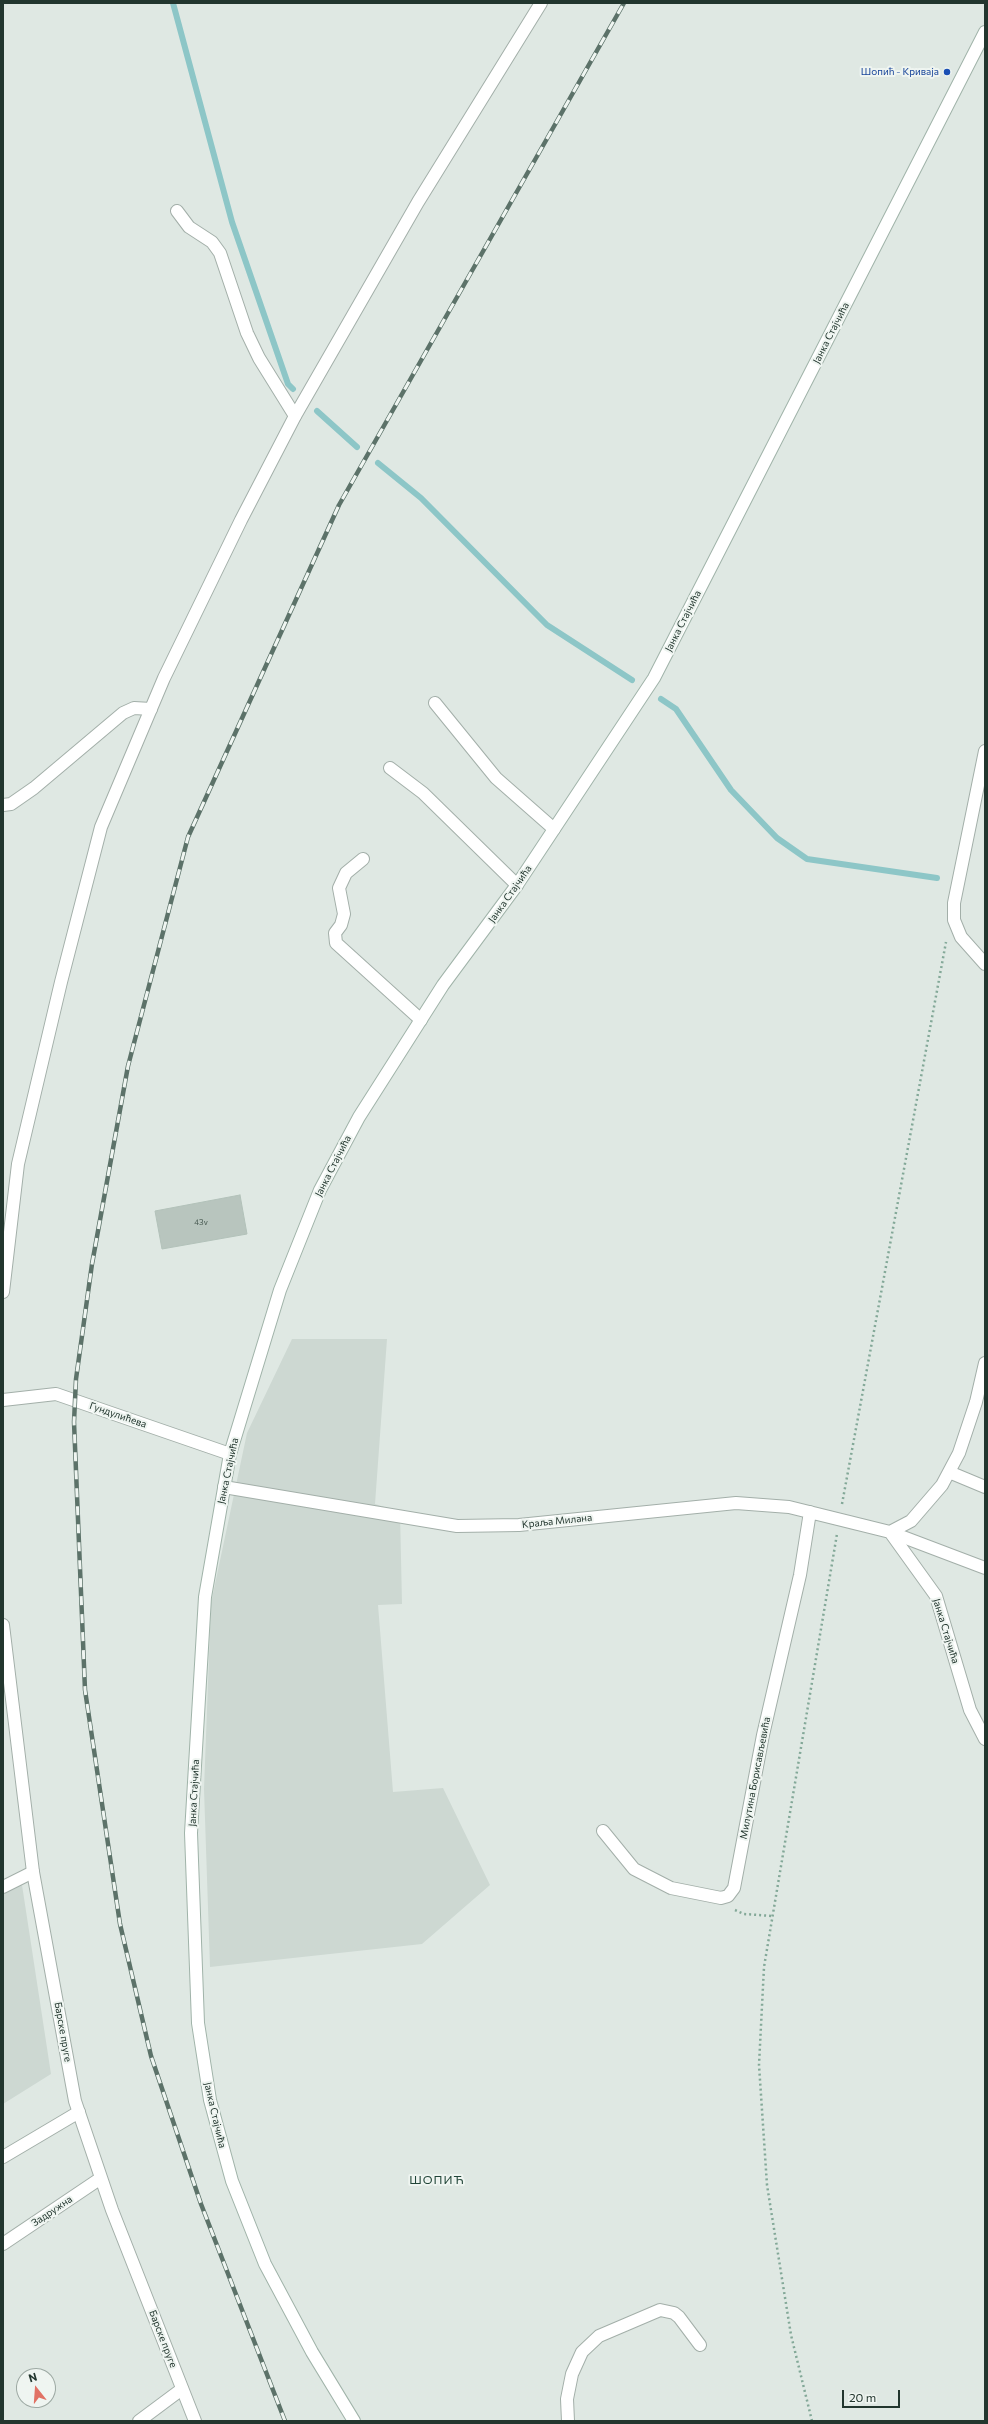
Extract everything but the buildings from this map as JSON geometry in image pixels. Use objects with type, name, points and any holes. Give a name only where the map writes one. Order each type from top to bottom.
[{"type":"street","points":[[3,1292],[18,1164],[61,982],[101,827],[164,678],[238,526],[295,416],[418,202],[541,3]]},
{"type":"street","name":"Јанка Стајчића","points":[[354,2421],[312,2352],[265,2264],[232,2181],[210,2100],[198,2023],[191,1833],[205,1597],[230,1454],[280,1290],[320,1190],[359,1117],[443,985],[517,885],[654,678],[985,32]]},
{"type":"street","points":[[178,210],[189,227],[212,242],[220,254],[247,333],[259,358],[295,416]]},
{"type":"street","points":[[435,703],[496,778],[554,829]]},
{"type":"street","points":[[3,805],[11,804],[34,788],[123,713],[134,708],[151,709]]},
{"type":"street","points":[[985,751],[954,903],[954,920],[961,937],[985,964]]},
{"type":"street","points":[[390,768],[423,793],[517,885]]},
{"type":"street","points":[[364,859],[346,873],[338,888],[344,914],[341,925],[335,933],[336,943],[421,1020]]},
{"type":"street","points":[[890,1532],[911,1521],[942,1485],[959,1453],[984,1369]]},
{"type":"street","name":"Гундулићева","points":[[3,1400],[56,1394],[230,1454]]},
{"type":"street","points":[[949,1472],[985,1487]]},
{"type":"street","name":"Краља Милана","points":[[224,1487],[457,1526],[519,1525],[736,1503],[789,1507],[890,1532],[985,1568]]},
{"type":"street","name":"Милутина Борисављевића","points":[[728,1896],[734,1888],[763,1735],[800,1575],[810,1512]]},
{"type":"street","name":"Јанка Стајчића","points":[[890,1532],[936,1596],[970,1710],[985,1739]]},
{"type":"street","name":"Барске пруге","points":[[3,1625],[34,1872],[75,2101],[102,2178],[195,2421]]},
{"type":"street","points":[[603,1831],[634,1869],[671,1888],[721,1898],[728,1896]]},
{"type":"street","points":[[3,1887],[34,1872]]},
{"type":"street","points":[[3,2157],[79,2112]]},
{"type":"street","name":"Задружна","points":[[3,2244],[102,2178]]},
{"type":"street","points":[[568,2421],[567,2399],[572,2374],[582,2352],[603,2334],[660,2310],[679,2317],[700,2345]]},
{"type":"street","points":[[139,2421],[182,2389]]},
{"type":"path","points":[[812,2421],[791,2335],[766,2185],[760,2065],[764,1967],[840,1519],[948,934]]},
{"type":"path","points":[[728,1896],[733,1909],[744,1914],[772,1916]]},
{"type":"shaded area","points":[[292,1339],[387,1339],[375,1504],[400,1512],[402,1604],[378,1605],[393,1792],[443,1788],[490,1885],[422,1944],[210,1967],[204,1789],[211,1603],[247,1433]]},
{"type":"shaded area","points":[[22,1885],[51,2074],[3,2104],[3,1892]]},
{"type":"waterway","points":[[173,3],[232,222],[288,384],[293,389]]},
{"type":"waterway","points":[[317,411],[357,447]]},
{"type":"waterway","points":[[378,463],[421,498],[547,625],[632,680]]},
{"type":"waterway","points":[[661,699],[676,709],[731,790],[777,838],[807,859],[937,878]]},
{"type":"railway","points":[[285,2421],[201,2204],[151,2056],[120,1924],[85,1690],[74,1422],[76,1379],[92,1264],[128,1066],[188,837],[339,505],[624,3]]},
{"type":"place","name":"Шопић - Криваја","points":[[947,72]]},
{"type":"district","name":"ШОПИЋ","points":[[437,2180]]}]
